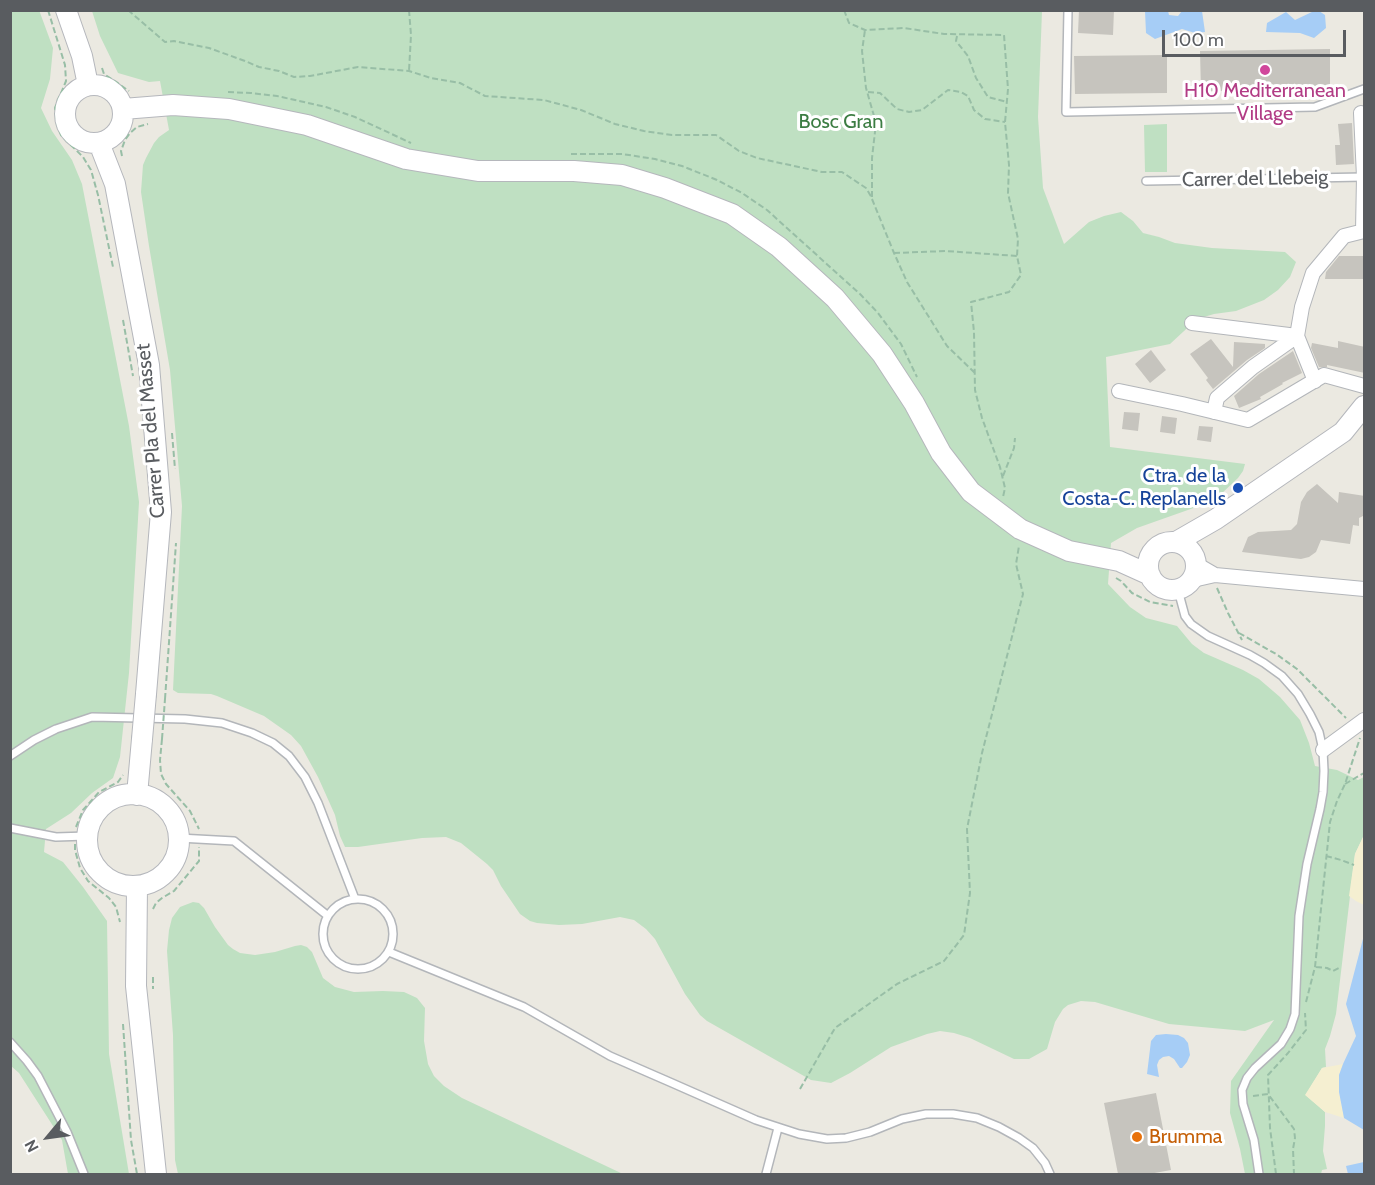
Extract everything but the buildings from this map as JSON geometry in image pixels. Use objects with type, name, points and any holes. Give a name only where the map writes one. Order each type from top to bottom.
[{"type":"street","points":[[66,10],[82,56],[88,85]]},
{"type":"street","points":[[88,85],[106,87],[120,100],[123,109],[120,127],[108,140],[99,143],[80,140],[66,125],[64,115],[71,96],[78,89],[88,85]]},
{"type":"street","points":[[123,109],[172,105],[229,110],[307,125],[406,159],[478,171],[574,171],[622,176],[665,188],[732,214],[779,247],[835,298],[882,354],[914,404],[941,453],[971,492],[998,500],[1020,529],[1069,551],[1112,560],[1150,575]]},
{"type":"street","points":[[1315,381],[1297,336],[1302,307],[1313,273],[1344,236],[1364,231],[1361,113]]},
{"type":"street","name":"Carrer Pla del Masset","points":[[99,143],[115,184],[149,365],[161,512],[137,795]]},
{"type":"street","points":[[1192,323],[1297,336]]},
{"type":"street","points":[[1214,411],[1217,398],[1253,367],[1297,336]]},
{"type":"street","points":[[1119,391],[1248,420],[1324,375],[1365,386]]},
{"type":"street","points":[[1365,406],[1343,432],[1216,519],[1176,542],[1164,543],[1153,552],[1148,564],[1150,575],[1157,585],[1166,590],[1189,579],[1215,575],[1365,590]]},
{"type":"street","points":[[1189,579],[1200,540],[1216,519]]},
{"type":"street","points":[[1176,542],[1188,548],[1189,579]]},
{"type":"street","points":[[1112,560],[1153,552]]},
{"type":"street","points":[[1323,750],[1359,724]]},
{"type":"street","points":[[137,795],[161,804],[170,813],[179,838],[178,852],[172,865],[163,876],[150,883],[136,886],[121,885],[106,878],[95,867],[80,837],[99,810],[109,801],[123,796],[137,795]]},
{"type":"street","points":[[136,886],[135,986],[156,1174]]},
{"type":"lane","points":[[1068,10],[1066,112],[1315,106],[1365,89]]},
{"type":"lane","name":"Carrer del Llebeig","points":[[1146,181],[1364,177]]},
{"type":"lane","points":[[1189,579],[1185,616],[1191,624],[1199,632],[1250,655],[1282,676],[1311,714],[1319,732],[1323,750],[1323,792],[1307,864],[1299,916],[1295,1014],[1290,1029],[1281,1044],[1246,1078],[1242,1090],[1247,1119],[1254,1140],[1259,1174]]},
{"type":"lane","points":[[10,756],[56,729],[92,717],[185,719],[222,723],[252,732],[273,743],[290,756],[305,777],[318,803],[355,899]]},
{"type":"lane","points":[[10,828],[56,837],[80,837]]},
{"type":"lane","points":[[179,838],[234,840],[328,916]]},
{"type":"lane","points":[[355,899],[374,903],[382,908],[388,915],[394,934],[389,952],[376,965],[368,969],[349,969],[340,965],[327,952],[324,943],[324,924],[328,916],[340,904],[355,899]]},
{"type":"lane","points":[[389,952],[524,1007],[610,1056],[778,1128],[827,1139],[846,1138],[870,1132],[903,1119],[926,1114],[953,1114],[977,1118],[999,1127],[1033,1148],[1045,1163],[1050,1174]]},
{"type":"lane","points":[[10,1042],[38,1076],[67,1132],[84,1174]]},
{"type":"lane","points":[[766,1174],[778,1128]]},
{"type":"path","points":[[48,10],[65,65],[66,81],[55,108],[57,123],[61,135],[91,170],[115,276]]},
{"type":"path","points":[[128,10],[165,42],[174,41],[209,48],[259,67],[294,77],[358,67],[409,71],[460,83],[485,96],[544,100],[581,110],[615,124],[644,131],[672,135],[716,135],[739,151],[757,158],[822,172],[842,172],[866,188],[907,282],[947,346],[975,373]]},
{"type":"path","points":[[409,10],[411,35],[409,71]]},
{"type":"path","points":[[844,10],[849,23],[865,30],[904,28],[944,34],[1004,35],[1008,89],[1005,122],[1009,165],[1008,194],[1018,239],[1017,256],[1021,275],[1009,292],[971,302],[975,390],[1005,488],[998,500]]},
{"type":"path","points":[[865,30],[862,51],[868,92],[876,123],[872,159],[872,198]]},
{"type":"path","points":[[957,34],[956,41],[968,56],[976,78],[988,97],[1007,102]]},
{"type":"path","points":[[868,92],[880,93],[897,109],[909,112],[922,110],[948,90],[961,92],[968,96],[974,110],[985,119],[1005,122]]},
{"type":"path","points":[[221,92],[277,96],[326,107],[356,117],[414,144]]},
{"type":"path","points":[[565,154],[622,154],[655,159],[682,166],[742,193],[767,210],[861,295],[902,344],[918,378]]},
{"type":"path","points":[[894,253],[946,251],[1017,256]]},
{"type":"path","points":[[122,311],[133,379]]},
{"type":"path","points":[[1003,476],[1014,448],[1015,438]]},
{"type":"path","points":[[800,1089],[835,1028],[897,984],[944,961],[964,935],[970,893],[967,829],[982,753],[1023,594],[1016,564],[1020,529]]},
{"type":"path","points":[[1112,560],[1101,569],[1121,581],[1132,593],[1150,602],[1171,606],[1189,579]]},
{"type":"path","points":[[1215,575],[1216,586],[1239,633],[1297,669],[1359,724],[1360,737],[1330,822],[1315,967],[1306,1003]]},
{"type":"path","points":[[165,699],[161,774],[166,784],[190,811],[199,830]]},
{"type":"path","points":[[120,925],[116,907],[109,898],[88,881],[80,868],[75,850],[80,837],[76,824],[83,810],[99,792],[118,782],[125,772]]},
{"type":"path","points":[[1345,784],[1365,773]]},
{"type":"path","points":[[152,912],[156,903],[174,891],[200,861],[199,840]]},
{"type":"path","points":[[1326,856],[1354,865]]},
{"type":"path","points":[[1315,967],[1332,971],[1341,967]]},
{"type":"path","points":[[153,968],[153,990]]},
{"type":"path","points":[[1276,1174],[1270,1128],[1268,1075],[1306,1030],[1305,1012]]},
{"type":"path","points":[[123,1016],[131,1140],[137,1174]]},
{"type":"path","points":[[1243,1098],[1268,1094]]},
{"type":"path","points":[[1268,1094],[1294,1129],[1296,1138],[1293,1149],[1294,1174]]},
{"type":"green space","points":[[39,10],[53,48],[50,79],[41,108],[52,131],[72,160],[82,184],[129,426],[139,502],[129,673],[120,757],[113,778],[92,793],[71,813],[46,829],[44,852],[63,862],[107,921],[109,1054],[129,1174],[68,1174],[62,1140],[19,1073],[11,1066],[10,11]]},
{"type":"green space","name":"Bosc Gran","points":[[92,11],[1042,11],[1038,117],[1043,188],[1064,244],[1089,222],[1121,212],[1143,233],[1175,243],[1212,248],[1285,252],[1296,262],[1290,277],[1264,300],[1236,311],[1197,319],[1170,344],[1106,357],[1110,447],[1245,464],[1238,478],[1219,496],[1202,505],[1137,528],[1111,543],[1108,584],[1130,607],[1146,618],[1177,626],[1192,644],[1204,653],[1259,679],[1280,697],[1300,720],[1315,766],[1337,770],[1358,780],[1364,777],[1364,835],[1355,854],[1336,1014],[1325,1049],[1326,1067],[1322,1068],[1306,1095],[1325,1112],[1323,1151],[1327,1169],[1322,1170],[1321,1174],[1245,1174],[1230,1113],[1231,1081],[1274,1020],[1245,1031],[1169,1024],[1095,1002],[1081,1001],[1063,1009],[1055,1022],[1047,1049],[1029,1059],[1014,1059],[970,1038],[940,1031],[891,1047],[831,1083],[811,1080],[700,1015],[685,994],[655,939],[634,920],[620,917],[582,924],[559,925],[530,921],[520,914],[487,864],[461,843],[446,837],[345,847],[335,815],[318,777],[301,746],[291,735],[264,716],[217,696],[178,693],[173,690],[182,506],[170,370],[141,192],[143,165],[146,158],[154,143],[169,130],[160,81],[149,82],[118,73],[100,36]]},
{"type":"green space","points":[[1167,124],[1167,172],[1145,172],[1144,125]]},
{"type":"green space","points":[[193,902],[199,903],[204,908],[228,945],[240,953],[255,955],[301,945],[312,952],[323,978],[335,987],[354,992],[404,992],[417,998],[425,1008],[424,1041],[428,1064],[434,1076],[444,1086],[462,1098],[623,1174],[178,1174],[175,1160],[173,1035],[167,951],[172,918],[180,907]]},
{"type":"sand","points":[[1364,835],[1364,905],[1349,896],[1355,854]]},
{"type":"sand","points":[[1343,1064],[1339,1075],[1339,1092],[1344,1118],[1325,1112],[1305,1095],[1322,1068]]},
{"type":"water","points":[[1145,11],[1168,11],[1169,15],[1178,16],[1182,11],[1202,11],[1205,32],[1195,33],[1182,29],[1155,39],[1146,33]]},
{"type":"water","points":[[1314,11],[1325,15],[1326,28],[1314,38],[1300,33],[1266,32],[1267,23],[1286,12],[1295,20]]},
{"type":"water","points":[[1364,935],[1364,1130],[1344,1118],[1339,1092],[1339,1075],[1356,1036],[1346,1004]]},
{"type":"water","points":[[1156,1035],[1178,1035],[1188,1043],[1190,1055],[1187,1062],[1180,1068],[1174,1059],[1169,1056],[1163,1057],[1157,1065],[1159,1077],[1147,1074],[1151,1041]]},
{"type":"water","points":[[1364,1162],[1364,1174],[1348,1174],[1346,1166]]},
{"type":"place","name":"H10 Mediterranean Village","points":[[1265,70]]},
{"type":"place","name":"Ctra. de la Costa-C. Replanells","points":[[1238,488]]},
{"type":"place","name":"Brumma","points":[[1137,1137]]}]
